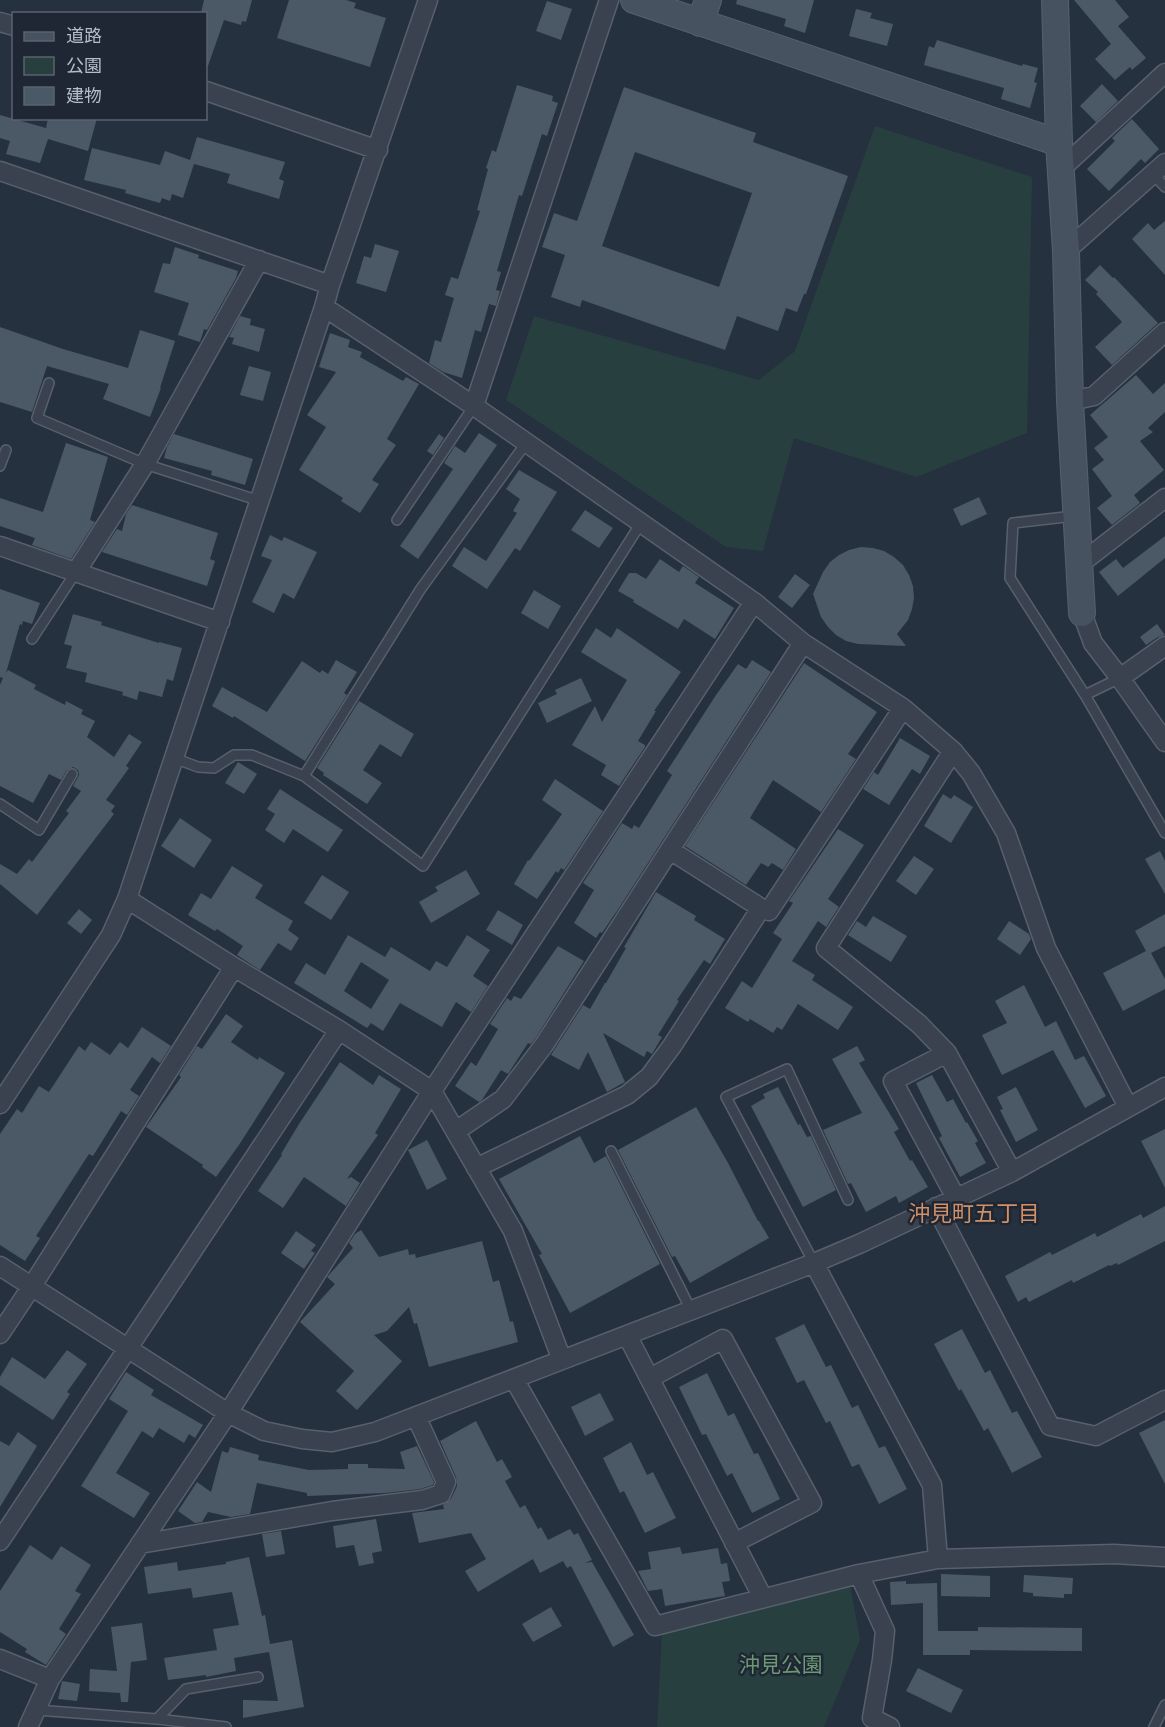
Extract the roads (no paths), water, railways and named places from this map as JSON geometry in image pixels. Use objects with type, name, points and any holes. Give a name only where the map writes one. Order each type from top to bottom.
[{"type":"street","points":[[0,1104],[111,935],[127,899],[330,285],[428,0]]},
{"type":"street","points":[[474,406],[609,0]]},
{"type":"street","points":[[634,0],[704,12],[1060,156]]},
{"type":"street","points":[[1055,0],[1070,401],[1082,613],[1093,643],[1165,742]]},
{"type":"street","points":[[1060,156],[1165,73]]},
{"type":"street","points":[[207,91],[378,150]]},
{"type":"street","points":[[0,171],[330,285]]},
{"type":"street","points":[[1066,251],[1161,174]]},
{"type":"street","points":[[76,572],[145,464],[259,260]]},
{"type":"street","points":[[324,307],[474,406],[754,602],[803,643],[903,708],[953,751],[971,773],[1006,833],[1046,948],[1128,1107]]},
{"type":"street","points":[[1070,401],[1094,396],[1165,332]]},
{"type":"street","points":[[1080,564],[1165,498]]},
{"type":"street","points":[[0,546],[220,622]]},
{"type":"street","points":[[28,1727],[50,1678],[228,1413],[432,1090],[754,602]]},
{"type":"street","points":[[456,1131],[503,1099],[544,1045],[803,643]]},
{"type":"street","points":[[1120,678],[1165,646]]},
{"type":"street","points":[[670,849],[769,911],[903,708]]},
{"type":"street","points":[[953,751],[826,948],[919,1024],[947,1053],[1012,1172]]},
{"type":"street","points":[[127,899],[432,1090],[513,1231],[562,1360]]},
{"type":"street","points":[[476,1168],[627,1095],[649,1077],[672,1046],[761,908]]},
{"type":"street","points":[[0,1334],[33,1286],[234,967]]},
{"type":"street","points":[[0,1541],[339,1030]]},
{"type":"street","points":[[947,1053],[893,1081],[956,1198]]},
{"type":"street","points":[[0,1266],[228,1413],[264,1431],[302,1439],[332,1442],[375,1432],[814,1263],[1012,1172],[1165,1088]]},
{"type":"street","points":[[936,1208],[1050,1426],[1095,1436],[1165,1400]]},
{"type":"street","points":[[814,1263],[932,1485],[938,1559]]},
{"type":"street","points":[[627,1335],[763,1598]]},
{"type":"street","points":[[650,1378],[723,1339],[812,1503],[735,1543]]},
{"type":"street","points":[[514,1379],[655,1626],[859,1574],[938,1559],[1114,1554],[1165,1557]]},
{"type":"street","points":[[140,1544],[332,1511],[422,1500],[441,1494],[446,1482],[416,1416]]},
{"type":"street","points":[[859,1574],[885,1631],[872,1718],[890,1727]]},
{"type":"street","points":[[0,1659],[50,1678]]},
{"type":"lane","points":[[49,383],[37,418],[145,464],[260,501]]},
{"type":"lane","points":[[397,520],[474,406]]},
{"type":"lane","points":[[303,776],[420,590],[526,443]]},
{"type":"lane","points":[[0,466],[6,450]]},
{"type":"lane","points":[[1077,516],[1013,523],[1010,578],[1085,695],[1165,833]]},
{"type":"lane","points":[[174,758],[198,766],[214,768],[234,755],[252,755],[303,776],[423,866],[641,523]]},
{"type":"lane","points":[[32,639],[76,572]]},
{"type":"lane","points":[[1085,695],[1120,678]]},
{"type":"lane","points":[[0,804],[39,830],[72,774]]},
{"type":"lane","points":[[814,1263],[726,1097],[787,1069],[848,1200]]},
{"type":"lane","points":[[611,1151],[691,1310]]},
{"type":"lane","points":[[158,1719],[186,1689],[258,1677]]},
{"type":"lane","points":[[1154,1727],[1165,1705]]},
{"type":"lane","points":[[36,1710],[158,1719],[226,1727]]},
{"type":"district","name":"沖見町五丁目","points":[[974,1213]]},
{"type":"park label","name":"沖見公園","points":[[781,1665]]}]
